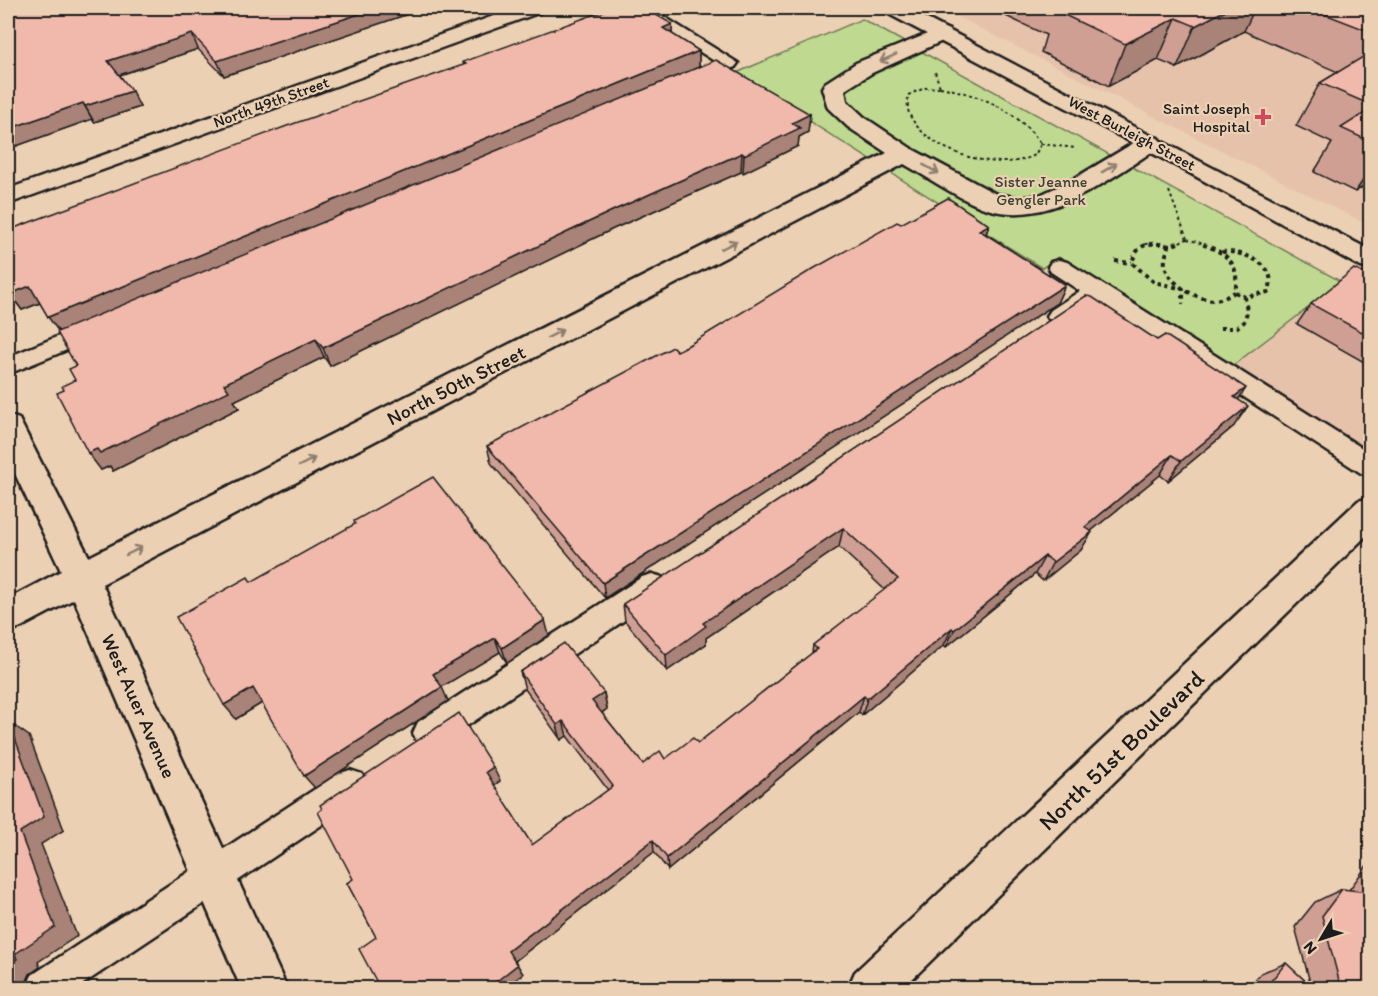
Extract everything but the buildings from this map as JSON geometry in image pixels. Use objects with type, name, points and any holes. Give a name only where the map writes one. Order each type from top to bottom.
[{"type":"street","name":"North 49th Street","points":[[8,197],[534,8]]},
{"type":"street","name":"West Burleigh Street","points":[[892,8],[1371,261]]},
{"type":"street","points":[[942,34],[864,68],[833,88],[836,103],[856,122],[904,154],[989,201],[1021,206],[1047,201],[1081,185],[1150,143]]},
{"type":"street","name":"North 50th Street","points":[[8,616],[904,154]]},
{"type":"street","name":"West Auer Avenue","points":[[8,427],[82,578],[264,988]]},
{"type":"street","name":"North 51st Boulevard","points":[[871,988],[1371,511]]},
{"type":"lane","points":[[639,8],[729,63],[675,86]]},
{"type":"lane","points":[[1059,267],[1371,466]]},
{"type":"lane","points":[[1036,331],[1096,291]]},
{"type":"lane","points":[[8,366],[116,321]]},
{"type":"lane","points":[[403,751],[670,574]]},
{"type":"lane","points":[[45,988],[374,771]]},
{"type":"path","points":[[1041,144],[1035,155],[1012,164],[962,154],[936,143],[917,127],[908,115],[905,105],[908,95],[925,88],[940,87],[973,94],[1013,113],[1026,124],[1041,144],[1083,148]]},
{"type":"path","points":[[1169,191],[1176,207],[1179,226],[1187,239]]},
{"type":"path","points":[[1187,239],[1203,243],[1222,252],[1233,263],[1238,273],[1239,283],[1235,292],[1224,298],[1212,300],[1183,289],[1153,284],[1143,277],[1132,263],[1134,253],[1140,246],[1159,243],[1169,246],[1187,239]]},
{"type":"path","points":[[1169,246],[1165,256],[1165,266],[1183,289]]},
{"type":"path","points":[[1222,252],[1244,252],[1256,259],[1270,277],[1271,286],[1268,292],[1245,297],[1235,292]]},
{"type":"path","points":[[1183,289],[1181,298],[1183,307],[1188,312]]},
{"type":"path","points":[[1216,327],[1236,328],[1245,321],[1249,314],[1245,297]]},
{"type":"shaded area","name":"Saint Joseph Hospital","points":[[940,8],[1370,8],[1370,226]]},
{"type":"shaded area","points":[[1342,282],[1370,297],[1370,447],[1367,450],[1232,366]]},
{"type":"green space","name":"Sister Jeanne Gengler Park","points":[[862,19],[1342,282],[1232,366],[1058,257],[1042,268],[734,74]]},
{"type":"place","name":"Saint Joseph Hospital","points":[[1263,117]]}]
